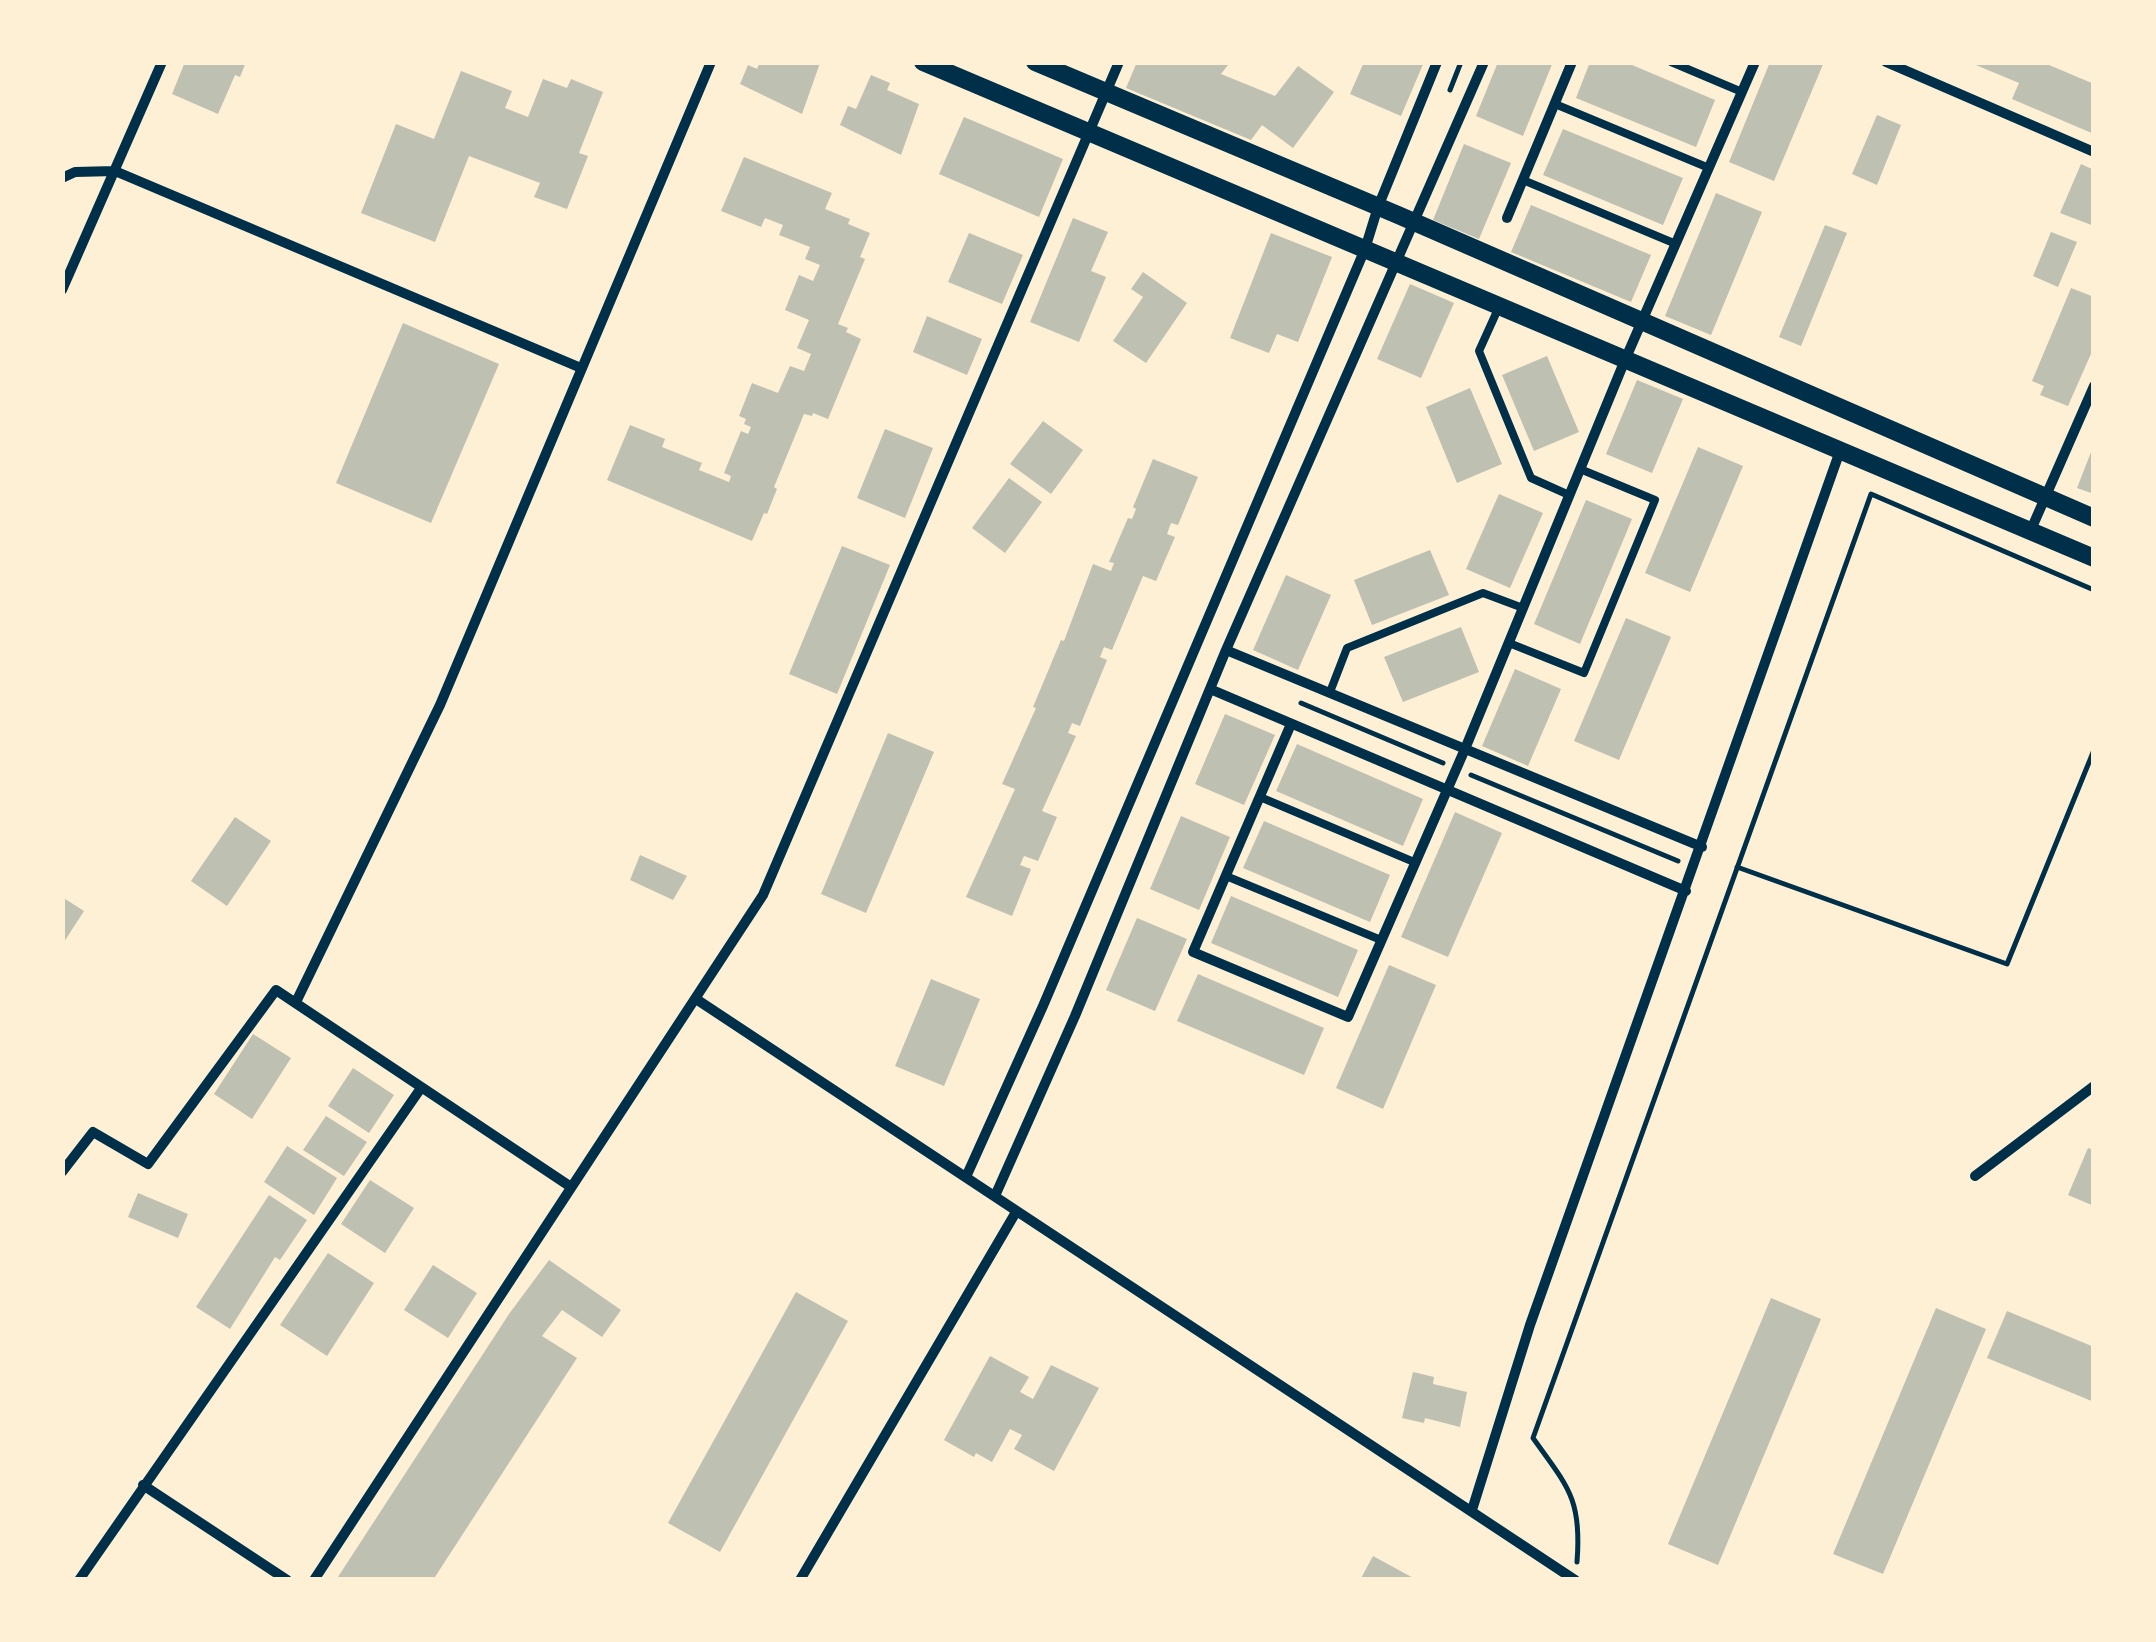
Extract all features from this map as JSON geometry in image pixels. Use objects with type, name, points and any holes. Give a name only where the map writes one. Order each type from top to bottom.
[{"type":"street","points":[[62,290],[162,62]]},
{"type":"street","points":[[296,1002],[440,706],[711,62]]},
{"type":"street","points":[[923,62],[2094,558]]},
{"type":"street","points":[[1034,62],[1414,222],[2094,518]]},
{"type":"street","points":[[314,1580],[762,895],[1119,62]]},
{"type":"street","points":[[966,1177],[1051,988],[1364,250],[1437,62]]},
{"type":"street","points":[[995,1196],[1075,1016],[1226,650],[1484,62]]},
{"type":"street","points":[[1507,218],[1572,62]]},
{"type":"street","points":[[1291,724],[1194,952],[1348,1017],[1465,749],[1624,360],[1755,62]]},
{"type":"street","points":[[1886,62],[2094,152]]},
{"type":"street","points":[[62,178],[75,172],[116,171],[581,368]]},
{"type":"street","points":[[2030,532],[2094,386]]},
{"type":"street","points":[[1472,1510],[1530,1325],[1840,452]]},
{"type":"street","points":[[1226,650],[1702,847]]},
{"type":"street","points":[[1210,690],[1686,891]]},
{"type":"street","points":[[62,1172],[93,1132],[148,1164],[276,990],[571,1187]]},
{"type":"street","points":[[696,999],[1575,1580]]},
{"type":"street","points":[[1975,1176],[2094,1086]]},
{"type":"street","points":[[80,1580],[421,1088]]},
{"type":"street","points":[[800,1580],[1016,1212]]},
{"type":"street","points":[[143,1486],[271,1576],[287,1580]]},
{"type":"lane","points":[[1670,62],[1742,92]]},
{"type":"lane","points":[[1555,104],[1709,168]]},
{"type":"lane","points":[[1523,180],[1676,244]]},
{"type":"lane","points":[[1499,306],[1479,351],[1530,478],[1569,495]]},
{"type":"lane","points":[[1508,643],[1584,673],[1654,500],[1580,469]]},
{"type":"lane","points":[[1330,692],[1348,648],[1483,593],[1523,608]]},
{"type":"lane","points":[[1260,797],[1414,862]]},
{"type":"lane","points":[[1226,876],[1381,940]]},
{"type":"path","points":[[1575,1580],[1580,1527],[1572,1493],[1533,1438],[1870,494],[2094,590]]},
{"type":"path","points":[[1737,867],[2007,964],[2094,750]]},
{"type":"building","points":[[185,62],[246,62],[240,77],[235,75],[218,114],[172,94]]},
{"type":"building","points":[[760,62],[820,63],[802,114],[740,84],[748,65],[757,69]]},
{"type":"building","points":[[1137,62],[1222,62],[1228,65],[1221,74],[1275,96],[1298,66],[1334,92],[1293,148],[1262,125],[1251,140],[1126,88]]},
{"type":"building","points":[[1364,62],[1424,62],[1401,116],[1350,94]]},
{"type":"building","points":[[1498,62],[1553,62],[1523,136],[1476,116]]},
{"type":"building","points":[[1590,62],[1625,62],[1715,100],[1696,147],[1576,98]]},
{"type":"building","points":[[1770,62],[1824,62],[1774,181],[1729,162]]},
{"type":"building","points":[[2042,62],[2094,84],[2094,134],[2012,99],[2019,83],[1971,63]]},
{"type":"building","points":[[461,71],[512,91],[505,108],[528,117],[543,79],[567,88],[571,79],[603,92],[579,153],[588,156],[567,209],[534,197],[540,183],[469,156],[435,242],[361,213],[396,124],[434,139]]},
{"type":"building","points":[[871,75],[890,83],[887,90],[919,104],[901,155],[840,125],[848,106],[856,109]]},
{"type":"building","points":[[1877,115],[1901,125],[1877,185],[1852,174]]},
{"type":"building","points":[[964,117],[1063,159],[1039,217],[939,174]]},
{"type":"building","points":[[1563,129],[1683,178],[1663,225],[1543,175]]},
{"type":"building","points":[[1464,144],[1511,163],[1479,239],[1433,220]]},
{"type":"building","points":[[744,157],[832,193],[825,209],[870,233],[860,257],[865,259],[838,324],[861,339],[828,419],[804,414],[767,514],[764,513],[752,541],[607,480],[630,425],[665,439],[662,447],[702,463],[699,470],[729,482],[731,476],[724,473],[741,431],[748,434],[751,427],[739,416],[752,383],[778,393],[790,366],[804,371],[811,354],[797,348],[809,320],[785,310],[799,275],[813,281],[820,265],[805,259],[810,247],[779,235],[783,225],[765,218],[761,227],[721,211]]},
{"type":"building","points":[[2081,164],[2094,170],[2094,226],[2060,213]]},
{"type":"building","points":[[1716,193],[1762,212],[1711,335],[1665,316]]},
{"type":"building","points":[[1531,205],[1651,255],[1631,302],[1511,252]]},
{"type":"building","points":[[1073,218],[1108,232],[1091,271],[1106,277],[1079,342],[1030,322]]},
{"type":"building","points":[[1825,225],[1847,233],[1801,346],[1779,337]]},
{"type":"building","points":[[2051,232],[2077,242],[2058,287],[2033,276]]},
{"type":"building","points":[[969,233],[1023,255],[1002,304],[948,282]]},
{"type":"building","points":[[1271,233],[1332,257],[1298,342],[1277,334],[1269,353],[1230,338]]},
{"type":"building","points":[[1143,272],[1187,303],[1146,363],[1113,341],[1143,297],[1131,289]]},
{"type":"building","points":[[1410,284],[1454,303],[1421,378],[1377,359]]},
{"type":"building","points":[[2071,288],[2094,297],[2094,347],[2068,406],[2040,395],[2044,386],[2032,381]]},
{"type":"building","points":[[927,316],[982,339],[967,375],[913,352]]},
{"type":"building","points":[[403,323],[499,364],[431,523],[336,483]]},
{"type":"building","points":[[1547,356],[1579,432],[1534,451],[1502,375]]},
{"type":"building","points":[[1637,380],[1683,399],[1652,473],[1606,454]]},
{"type":"building","points":[[1470,388],[1502,464],[1457,483],[1426,407]]},
{"type":"building","points":[[1043,421],[1083,450],[1051,494],[1010,464]]},
{"type":"building","points":[[885,429],[933,448],[905,518],[857,498]]},
{"type":"building","points":[[1698,447],[1743,466],[1690,592],[1645,573]]},
{"type":"building","points":[[2094,447],[2094,494],[2077,488]]},
{"type":"building","points":[[1153,459],[1198,477],[1178,525],[1171,523],[1167,534],[1175,537],[1156,581],[1143,576],[1112,650],[1104,647],[1100,657],[1107,660],[1080,726],[1072,723],[1068,733],[1076,736],[1042,811],[1057,817],[1038,861],[1024,856],[1020,865],[1031,869],[1012,916],[966,897],[1015,789],[1002,784],[1093,564],[1111,571],[1114,563],[1109,562],[1128,518],[1132,519],[1136,509],[1133,507]]},
{"type":"building","points":[[1009,478],[1042,502],[1005,553],[972,528]]},
{"type":"building","points":[[1499,494],[1543,513],[1510,588],[1466,569]]},
{"type":"building","points":[[1586,500],[1632,519],[1580,644],[1534,624]]},
{"type":"building","points":[[842,546],[890,565],[837,694],[789,674]]},
{"type":"building","points":[[1430,550],[1449,595],[1372,625],[1354,580]]},
{"type":"building","points":[[1286,575],[1331,595],[1298,670],[1253,650]]},
{"type":"building","points":[[1626,618],[1671,637],[1619,760],[1574,741]]},
{"type":"building","points":[[1461,627],[1479,672],[1403,702],[1384,657]]},
{"type":"building","points":[[1515,669],[1561,689],[1528,766],[1482,746]]},
{"type":"building","points":[[1225,714],[1275,735],[1244,805],[1195,784]]},
{"type":"building","points":[[888,733],[934,752],[866,913],[821,894]]},
{"type":"building","points":[[1297,744],[1423,799],[1403,846],[1276,791]]},
{"type":"building","points":[[1455,812],[1502,833],[1448,957],[1401,937]]},
{"type":"building","points":[[1181,816],[1230,837],[1199,910],[1150,889]]},
{"type":"building","points":[[235,817],[271,841],[227,906],[191,881]]},
{"type":"building","points":[[1264,821],[1390,875],[1370,922],[1243,868]]},
{"type":"building","points":[[640,855],[687,876],[673,900],[630,880]]},
{"type":"building","points":[[1231,896],[1358,950],[1338,997],[1211,943]]},
{"type":"building","points":[[62,897],[84,911],[62,945]]},
{"type":"building","points":[[1137,918],[1187,939],[1155,1011],[1106,990]]},
{"type":"building","points":[[1389,965],[1436,985],[1383,1109],[1336,1088]]},
{"type":"building","points":[[1198,974],[1324,1028],[1304,1075],[1177,1021]]},
{"type":"building","points":[[931,979],[980,999],[944,1086],[895,1066]]},
{"type":"building","points":[[253,1034],[291,1058],[252,1119],[214,1094]]},
{"type":"building","points":[[353,1068],[394,1095],[369,1133],[328,1106]]},
{"type":"building","points":[[326,1116],[367,1142],[344,1176],[303,1150]]},
{"type":"building","points":[[287,1146],[337,1178],[314,1215],[264,1182]]},
{"type":"building","points":[[2088,1148],[2094,1150],[2094,1206],[2068,1195]]},
{"type":"building","points":[[370,1180],[414,1208],[385,1253],[341,1224]]},
{"type":"building","points":[[138,1193],[188,1214],[178,1238],[128,1217]]},
{"type":"building","points":[[269,1195],[307,1220],[280,1260],[275,1257],[230,1329],[196,1307]]},
{"type":"building","points":[[328,1253],[374,1283],[327,1356],[280,1325]]},
{"type":"building","points":[[549,1260],[621,1310],[602,1337],[562,1310],[542,1336],[577,1358],[433,1580],[336,1580],[509,1314]]},
{"type":"building","points":[[433,1265],[477,1293],[448,1338],[404,1310]]},
{"type":"building","points":[[796,1292],[848,1321],[720,1552],[668,1523]]},
{"type":"building","points":[[1771,1298],[1821,1319],[1718,1565],[1668,1544]]},
{"type":"building","points":[[1936,1308],[1986,1329],[1883,1574],[1833,1554]]},
{"type":"building","points":[[2007,1311],[2094,1347],[2094,1402],[1987,1358]]},
{"type":"building","points":[[990,1356],[1029,1377],[1020,1392],[1033,1399],[1051,1365],[1099,1388],[1054,1471],[1014,1449],[1022,1435],[1010,1429],[992,1462],[944,1440]]},
{"type":"building","points":[[1413,1372],[1434,1377],[1433,1384],[1467,1392],[1460,1427],[1425,1418],[1424,1423],[1402,1418]]},
{"type":"building","points":[[1373,1556],[1417,1580],[1360,1580]]}]
